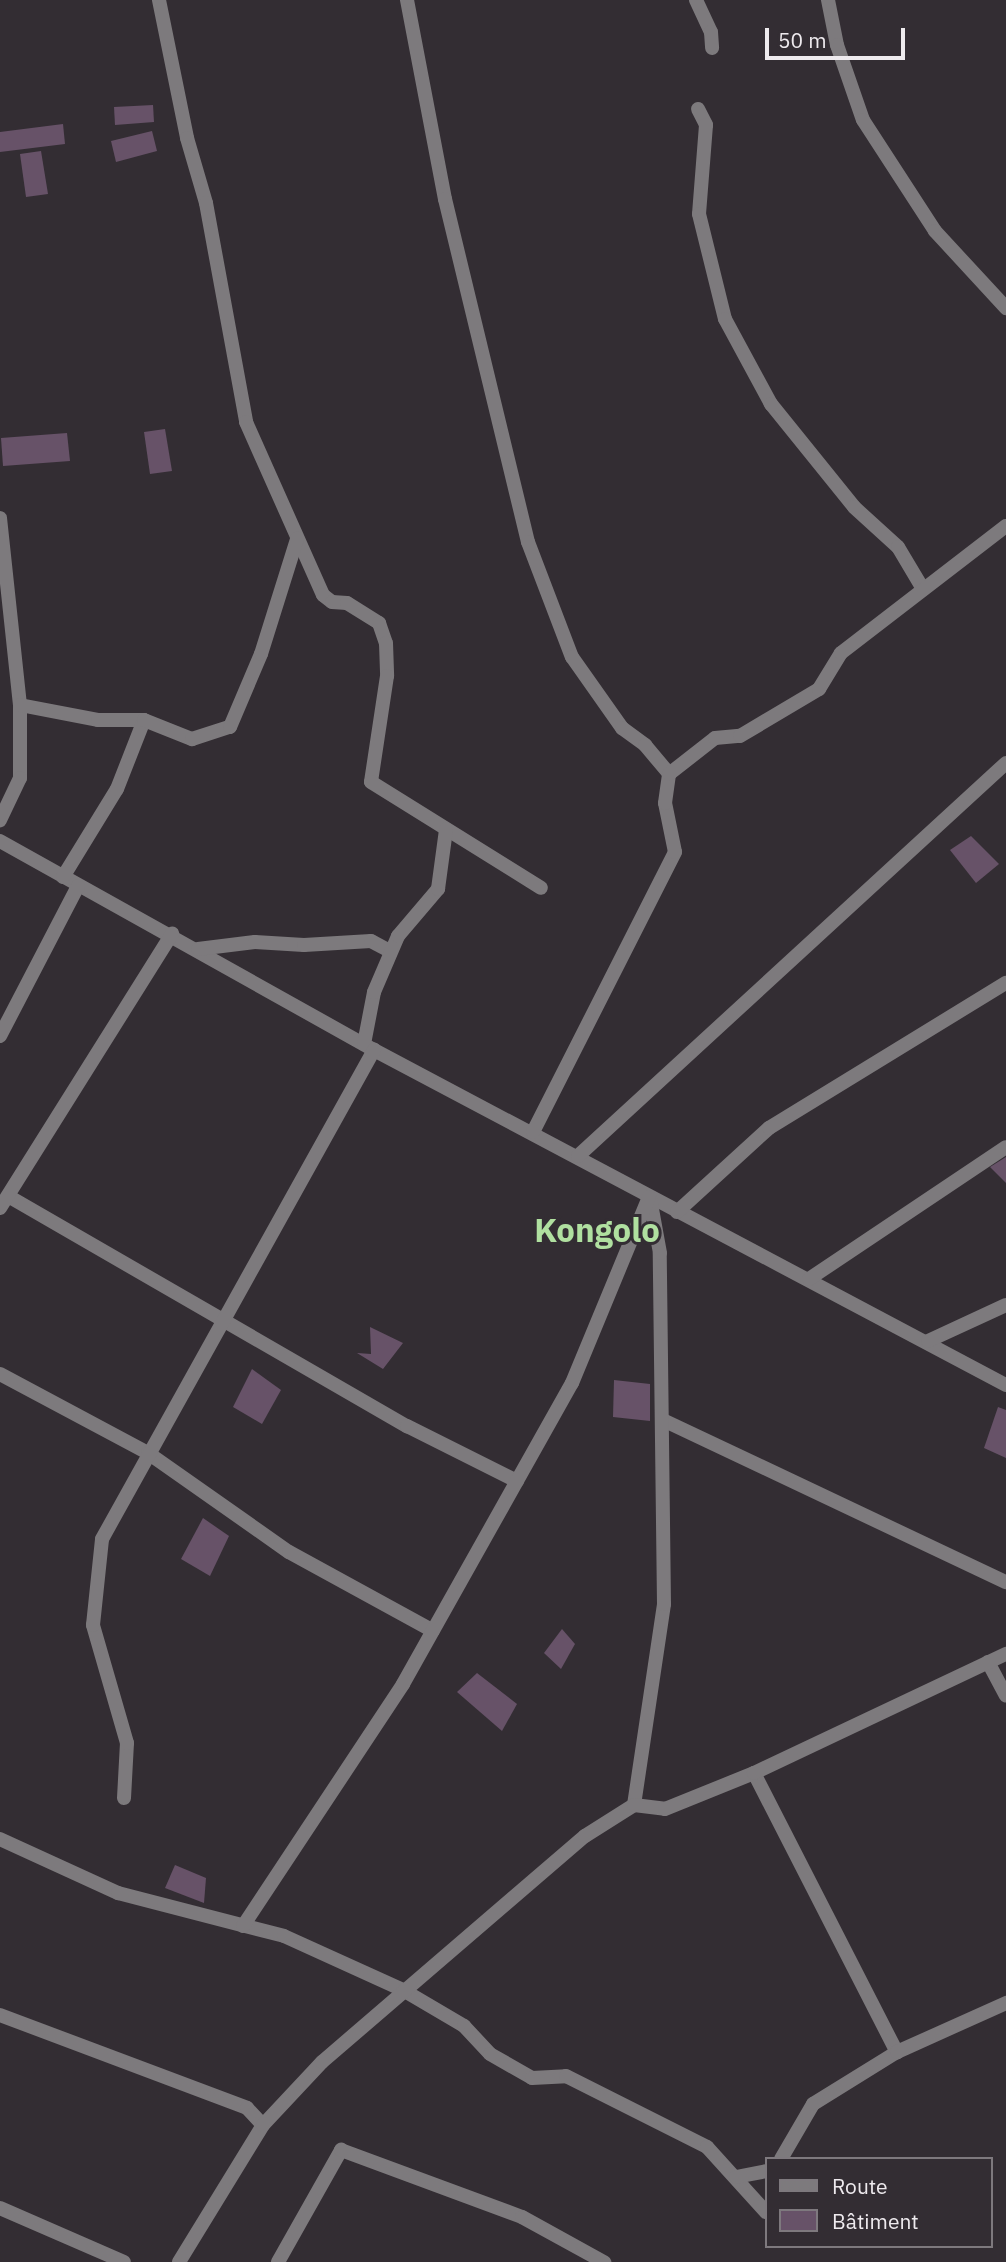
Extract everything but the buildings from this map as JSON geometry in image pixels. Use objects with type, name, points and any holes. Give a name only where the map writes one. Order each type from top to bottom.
[{"type":"street","points":[[159,0],[187,138],[206,204],[246,422],[323,595],[366,613],[379,623],[383,634],[387,676],[371,782],[541,888]]},
{"type":"street","points":[[407,0],[445,199],[528,542],[572,657],[622,728],[645,745],[668,774],[665,803],[675,852],[533,1132]]},
{"type":"street","points":[[696,0],[711,32],[712,48]]},
{"type":"street","points":[[828,0],[836,45],[863,120],[935,231],[1006,307]]},
{"type":"street","points":[[698,109],[706,124],[699,214],[725,319],[771,404],[854,507],[898,547],[923,589]]},
{"type":"street","points":[[0,519],[20,705],[20,778],[0,820]]},
{"type":"street","points":[[668,774],[715,738],[740,736],[818,689],[841,653],[1006,526]]},
{"type":"street","points":[[20,705],[98,720],[144,720],[192,739],[230,727],[261,654],[297,539]]},
{"type":"street","points":[[63,877],[117,789],[144,720]]},
{"type":"street","points":[[578,1156],[1006,763]]},
{"type":"street","points":[[124,1798],[127,1743],[93,1625],[102,1539],[369,1047],[374,992],[398,936],[438,889],[446,830]]},
{"type":"street","points":[[0,841],[78,886],[172,934],[369,1047],[578,1156],[677,1212],[928,1341],[1006,1385]]},
{"type":"street","points":[[0,1036],[78,886]]},
{"type":"street","points":[[172,934],[4,1202],[222,1320],[407,1426],[517,1481]]},
{"type":"street","points":[[198,949],[255,942],[304,945],[371,941],[390,951]]},
{"type":"street","points":[[677,1212],[769,1128],[1006,983]]},
{"type":"street","points":[[809,1279],[1006,1147]]},
{"type":"street","points":[[634,1805],[664,1604],[665,1421],[660,1253],[649,1197]]},
{"type":"street","points":[[243,1926],[403,1684],[572,1383],[649,1197]]},
{"type":"street","points":[[928,1341],[1006,1305]]},
{"type":"street","points":[[0,1374],[148,1453],[289,1552],[433,1631]]},
{"type":"street","points":[[665,1421],[1006,1582]]},
{"type":"street","points":[[179,2262],[264,2125],[322,2062],[585,1836],[634,1805],[665,1808],[754,1773],[1006,1654]]},
{"type":"street","points":[[988,1662],[1006,1696]]},
{"type":"street","points":[[754,1773],[897,2052]]},
{"type":"street","points":[[0,1839],[118,1894],[284,1936],[403,1990],[464,2026],[490,2054],[532,2078],[566,2076],[707,2147],[764,2210]]},
{"type":"street","points":[[782,2157],[813,2104],[897,2052],[1006,2003]]},
{"type":"street","points":[[0,2015],[247,2108],[264,2125]]},
{"type":"street","points":[[278,2262],[341,2150],[522,2217],[604,2262]]},
{"type":"street","points":[[736,2177],[764,2171]]},
{"type":"street","points":[[0,2208],[124,2262]]},
{"type":"district","name":"Kongolo","points":[[597,1230]]}]
